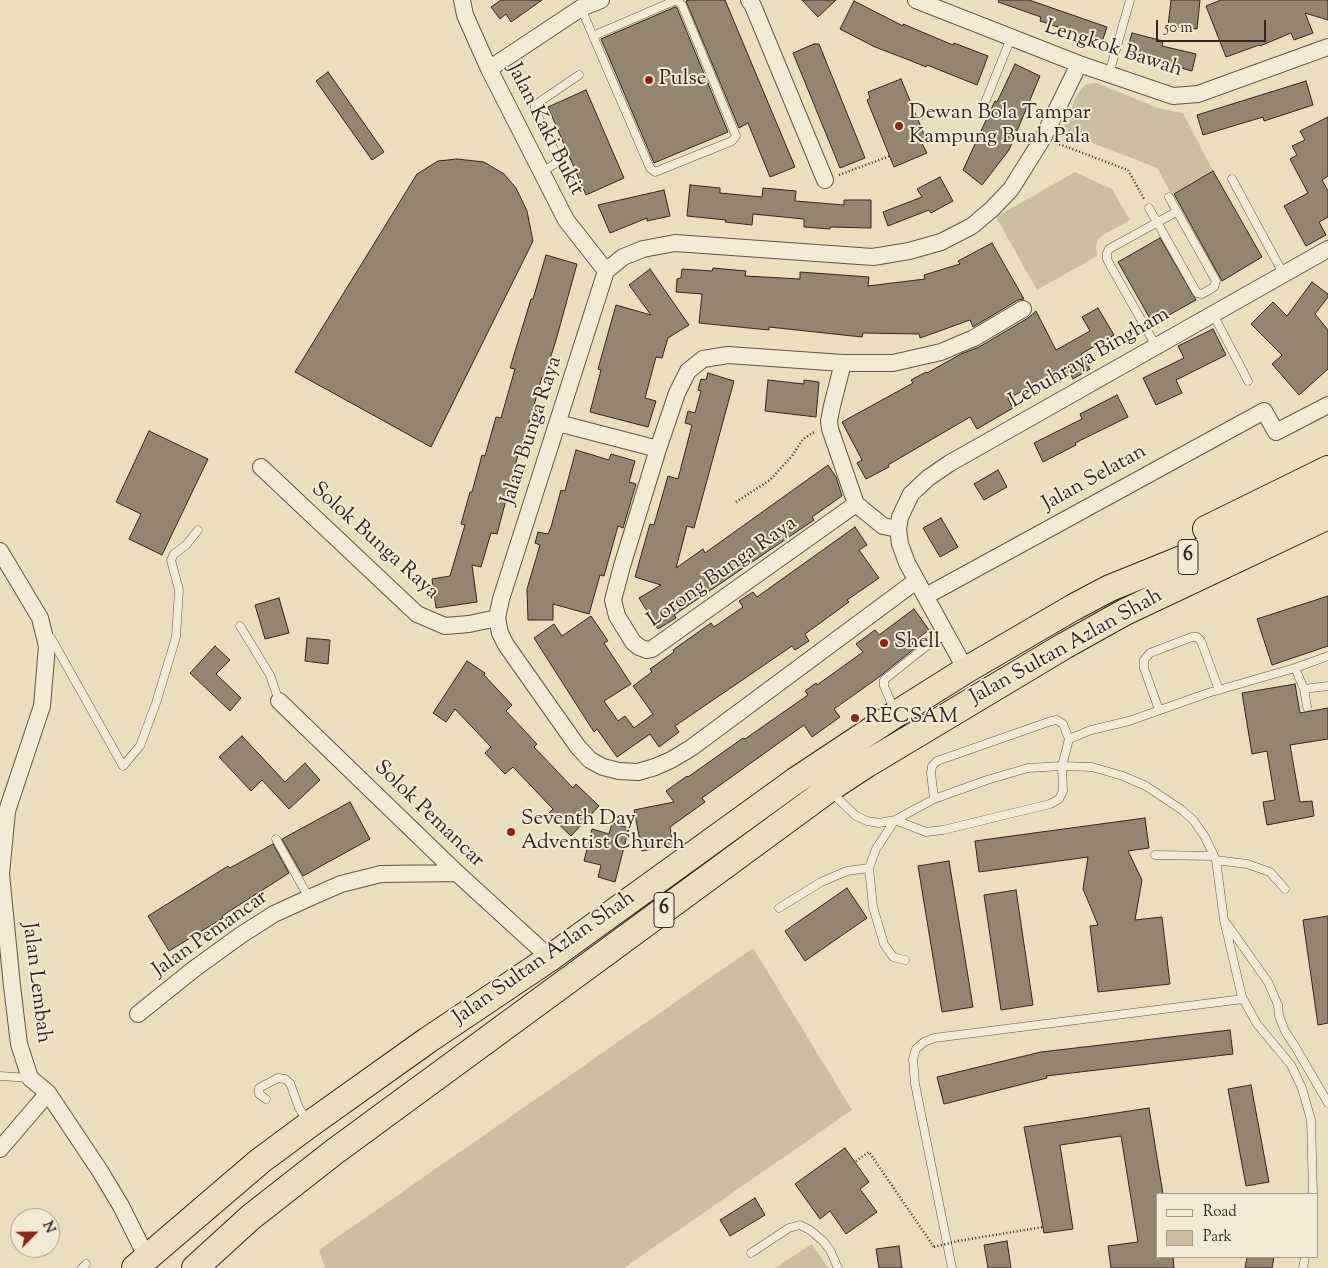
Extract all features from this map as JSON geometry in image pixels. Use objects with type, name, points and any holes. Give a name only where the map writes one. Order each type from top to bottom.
[{"type":"highway","points":[[1110,588],[1137,566],[1328,469]]},
{"type":"highway","name":"6","points":[[1268,531],[1328,492]]},
{"type":"highway","name":"6","points":[[1268,531],[1328,516]]},
{"type":"highway","name":"Jalan Sultan Azlan Shah","points":[[141,1263],[260,1161],[310,1124],[428,1040],[550,958],[750,813],[896,714],[966,670],[1110,588],[1199,552],[1268,531]]},
{"type":"highway","name":"Jalan Sultan Azlan Shah","points":[[195,1268],[252,1217],[334,1152],[829,790],[867,764],[1064,646],[1162,593],[1268,531]]},
{"type":"highway","points":[[1162,593],[1237,573],[1328,533]]},
{"type":"street","name":"Jalan Kaki Bukit","points":[[462,0],[464,15],[489,69],[566,220],[606,271]]},
{"type":"street","points":[[489,69],[580,8],[601,0]]},
{"type":"street","points":[[749,0],[824,180]]},
{"type":"street","name":"Lengkok Bawah","points":[[916,0],[1079,64],[1173,96],[1198,94],[1328,47]]},
{"type":"street","points":[[606,271],[623,257],[643,248],[675,243],[873,257],[909,251],[941,242],[972,226],[1011,189],[1043,138],[1079,64]]},
{"type":"street","name":"Lebuhraya Bingham","points":[[898,529],[900,517],[911,494],[928,478],[950,463],[1328,249]]},
{"type":"street","name":"Jalan Bunga Raya","points":[[606,271],[501,599],[498,618],[500,633],[506,645],[578,747],[590,760],[603,767],[619,771],[638,772],[672,760],[691,748],[916,581]]},
{"type":"street","name":"Lorong Bunga Raya","points":[[856,504],[658,647],[647,650],[639,647],[617,616],[613,600],[658,449],[677,393],[688,371],[702,359],[728,355],[843,363],[893,363],[941,352],[974,338],[1023,309]]},
{"type":"street","points":[[843,363],[829,421],[830,430],[856,504],[883,526],[898,529],[900,544],[907,563],[966,670]]},
{"type":"street","name":"Jalan Selatan","points":[[926,596],[1264,411],[1276,432],[1328,405]]},
{"type":"street","points":[[558,423],[658,449]]},
{"type":"street","name":"Solok Bunga Raya","points":[[261,467],[417,614],[445,626],[469,624],[498,618]]},
{"type":"street","name":"Jalan Lembah","points":[[0,551],[40,618],[47,646],[42,706],[7,811],[1,874],[19,1044],[30,1078]]},
{"type":"street","name":"Solok Pemancar","points":[[280,701],[457,874],[550,958]]},
{"type":"street","name":"Jalan Pemancar","points":[[138,1014],[194,969],[241,935],[274,914],[309,898],[341,884],[381,874],[457,874]]},
{"type":"street","points":[[30,1078],[48,1093],[121,1206],[141,1263]]},
{"type":"street","points":[[0,1149],[48,1093]]},
{"type":"lane","points":[[1109,74],[1130,0]]},
{"type":"lane","points":[[580,8],[652,171],[658,172],[735,139],[736,132],[680,2],[674,1],[593,36]]},
{"type":"lane","points":[[986,100],[1011,38]]},
{"type":"lane","points":[[542,172],[553,165],[558,158],[535,110],[535,105],[579,75]]},
{"type":"lane","points":[[1232,179],[1284,275]]},
{"type":"lane","points":[[1149,208],[1197,293],[1202,294],[1214,287],[1216,281],[1169,197]]},
{"type":"lane","points":[[1156,346],[1110,265],[1107,253],[1109,249],[1176,212]]},
{"type":"lane","points":[[1213,313],[1248,381]]},
{"type":"lane","points":[[40,618],[123,766],[140,746],[156,703],[176,637],[178,590],[171,560],[174,554],[186,545],[198,530]]},
{"type":"lane","points":[[240,626],[270,675],[280,701]]},
{"type":"lane","points":[[896,714],[884,686],[884,680],[924,648],[946,634]]},
{"type":"lane","points":[[1159,710],[1144,668],[1144,660],[1150,654],[1192,637],[1197,637],[1201,641],[1219,690]]},
{"type":"lane","points":[[1069,739],[1091,730],[1129,721],[1219,690],[1295,668],[1328,656]]},
{"type":"lane","points":[[1295,668],[1304,689],[1307,707]]},
{"type":"lane","points":[[1304,689],[1328,686]]},
{"type":"lane","points":[[895,820],[926,832],[943,830],[1050,804],[1059,799],[1063,791],[1062,766],[1069,739],[1063,724],[1058,720],[1051,721],[937,761],[932,766],[931,773],[934,799]]},
{"type":"lane","points":[[829,790],[856,816],[867,821],[879,823],[895,820],[934,799],[1028,768],[1092,767],[1123,776],[1146,786],[1166,798],[1194,821],[1205,837],[1215,858],[1224,920],[1243,999],[1257,1024],[1291,1065],[1302,1088],[1311,1120],[1313,1193]]},
{"type":"lane","points":[[895,820],[876,849],[869,868],[873,907],[884,944],[893,956],[905,960]]},
{"type":"lane","points":[[276,839],[309,898]]},
{"type":"lane","points":[[1155,855],[1215,858],[1248,864],[1270,872],[1285,889]]},
{"type":"lane","points":[[778,908],[821,882],[847,871],[869,868]]},
{"type":"lane","points":[[1224,920],[1268,982],[1278,1005],[1279,1016],[1285,1031],[1328,1103]]},
{"type":"lane","points":[[952,1268],[915,1084],[913,1059],[916,1049],[934,1038],[1243,999]]},
{"type":"lane","points":[[0,1076],[30,1078]]},
{"type":"lane","points":[[266,1099],[259,1094],[259,1088],[278,1078],[285,1079],[290,1083],[299,1108],[310,1124]]},
{"type":"lane","points":[[751,1253],[789,1228],[800,1225],[810,1230],[830,1250],[838,1268]]},
{"type":"path","points":[[1057,144],[1128,170],[1149,208]]},
{"type":"path","points":[[824,180],[890,156]]},
{"type":"path","points":[[736,502],[770,480],[792,456],[803,439],[817,431],[830,430]]},
{"type":"path","points":[[856,1161],[869,1152],[934,1247],[958,1241],[1043,1227]]},
{"type":"green space","points":[[1097,83],[1158,108],[1183,113],[1213,171],[1172,195],[1157,168],[1062,131],[1081,89],[1086,84]]},
{"type":"green space","points":[[1075,172],[1112,189],[1130,220],[1103,235],[1098,240],[1096,247],[1097,256],[1037,290],[996,217]]},
{"type":"green space","points":[[753,948],[852,1110],[624,1268],[325,1268],[319,1250]]},
{"type":"green space","points":[[812,1244],[828,1268],[775,1268]]},
{"type":"building","points":[[501,0],[542,0],[511,22],[506,14],[500,19],[491,7]]},
{"type":"building","points":[[725,0],[795,167],[770,177],[748,123],[739,128],[686,1]]},
{"type":"building","points":[[802,0],[836,0],[818,17]]},
{"type":"building","points":[[999,0],[1029,0],[1107,27],[1102,42],[1040,21],[1041,17],[998,2]]},
{"type":"building","points":[[1171,0],[1200,0],[1197,29],[1168,26]]},
{"type":"building","points":[[1221,0],[1328,0],[1328,20],[1305,13],[1313,33],[1294,40],[1291,33],[1226,57],[1206,6]]},
{"type":"building","points":[[854,1],[903,26],[903,24],[953,45],[954,43],[988,56],[977,85],[875,47],[840,29]]},
{"type":"building","name":"Pulse","points":[[675,7],[728,132],[654,163],[601,39]]},
{"type":"building","points":[[1132,33],[1163,41],[1162,46],[1196,54],[1192,71],[1126,53]]},
{"type":"building","points":[[814,44],[819,44],[865,158],[840,168],[793,53]]},
{"type":"building","points":[[1015,64],[1040,76],[1009,150],[982,185],[963,170],[995,101],[997,102]]},
{"type":"building","points":[[328,72],[384,152],[372,160],[316,81]]},
{"type":"building","name":"Dewan Bola Tampar Kampung Buah Pala","points":[[901,79],[928,144],[918,136],[927,153],[894,167],[867,100],[870,98],[868,92]]},
{"type":"building","points":[[1306,81],[1313,105],[1264,121],[1263,117],[1203,135],[1197,115]]},
{"type":"building","points":[[586,90],[624,178],[586,195],[548,107]]},
{"type":"building","points":[[1328,117],[1328,176],[1322,180],[1328,191],[1328,217],[1319,222],[1326,235],[1306,246],[1284,206],[1308,193],[1290,159],[1297,155],[1292,146],[1305,140],[1300,131]]},
{"type":"building","points":[[457,159],[484,162],[504,174],[516,188],[527,211],[533,241],[431,447],[295,372],[417,174],[438,161]]},
{"type":"building","points":[[1213,171],[1262,257],[1222,281],[1174,194]]},
{"type":"building","points":[[940,177],[953,201],[931,213],[929,210],[888,226],[883,212],[922,197],[917,189]]},
{"type":"building","points":[[690,185],[720,188],[720,193],[762,197],[763,188],[796,191],[795,201],[844,205],[844,200],[871,200],[871,228],[830,227],[830,229],[804,227],[804,219],[753,214],[752,225],[687,216]]},
{"type":"building","points":[[664,190],[670,216],[647,221],[647,218],[610,233],[598,205]]},
{"type":"building","points":[[1160,238],[1196,300],[1153,324],[1118,262]]},
{"type":"building","points":[[992,243],[1024,299],[1018,300],[973,327],[970,320],[920,338],[919,334],[863,333],[862,337],[769,327],[769,330],[699,323],[702,294],[676,292],[677,279],[681,278],[682,269],[712,271],[713,268],[746,271],[745,276],[800,279],[800,272],[869,277],[868,286],[925,279],[924,275],[960,264],[958,261]]},
{"type":"building","points":[[546,255],[577,264],[556,340],[544,378],[542,377],[521,451],[519,451],[497,534],[491,533],[481,567],[472,565],[477,602],[436,608],[432,579],[450,576],[465,525],[461,524],[470,492],[472,492],[482,455],[485,456],[496,417],[501,418],[515,369],[510,368]]},
{"type":"building","points":[[650,269],[689,325],[668,338],[662,358],[656,357],[645,398],[656,401],[648,427],[590,412],[601,370],[598,369],[616,305],[651,315],[629,285]]},
{"type":"building","points":[[1312,282],[1328,294],[1328,297],[1315,314],[1328,330],[1328,369],[1299,395],[1272,364],[1282,355],[1251,324],[1273,302],[1287,316]]},
{"type":"building","points":[[1098,308],[1114,335],[1081,354],[1090,369],[1073,379],[1070,373],[1056,381],[1052,374],[1008,399],[1013,408],[977,429],[970,417],[866,479],[857,463],[862,460],[842,422],[913,383],[911,380],[961,354],[979,347],[1028,318],[1036,311],[1056,350],[1090,331],[1082,317]]},
{"type":"building","points":[[1213,329],[1226,355],[1176,380],[1182,393],[1156,405],[1143,378],[1184,358],[1178,346]]},
{"type":"building","points":[[708,373],[734,381],[694,528],[687,526],[676,568],[703,549],[705,553],[828,465],[836,477],[842,496],[812,517],[814,520],[674,615],[676,618],[658,629],[639,598],[661,585],[635,577],[650,524],[654,525],[668,476],[678,479],[692,425],[685,423],[688,411],[695,413],[701,391],[698,390],[701,379],[706,380]]},
{"type":"building","points":[[768,380],[804,384],[804,380],[819,382],[816,417],[765,411]]},
{"type":"building","points":[[1117,395],[1128,417],[1075,443],[1076,445],[1043,462],[1034,443],[1082,419],[1080,414]]},
{"type":"building","points":[[149,431],[208,459],[162,555],[129,539],[141,514],[116,502]]},
{"type":"building","points":[[576,450],[609,460],[611,454],[635,461],[629,482],[636,484],[623,528],[618,526],[604,576],[600,575],[589,614],[553,604],[553,620],[528,620],[527,589],[540,545],[535,543],[538,532],[548,534],[561,490],[565,491]]},
{"type":"building","points":[[998,470],[1007,487],[984,500],[974,484]]},
{"type":"building","points":[[941,518],[958,547],[940,557],[923,528]]},
{"type":"building","points":[[855,527],[867,545],[859,550],[879,578],[847,600],[849,602],[805,634],[809,641],[795,650],[792,646],[675,726],[679,732],[659,747],[650,734],[617,757],[597,729],[594,732],[534,638],[554,624],[562,636],[591,616],[608,641],[604,643],[631,684],[604,701],[618,721],[625,716],[634,728],[653,714],[633,686],[652,672],[650,669],[711,623],[714,627],[743,607],[739,601],[753,592],[757,597]]},
{"type":"building","points":[[1328,596],[1328,646],[1272,665],[1257,619]]},
{"type":"building","points":[[279,598],[289,633],[265,639],[255,605]]},
{"type":"building","points":[[914,609],[929,630],[912,643],[915,648],[879,677],[834,709],[840,717],[812,737],[804,725],[702,798],[705,802],[670,827],[673,845],[642,851],[634,810],[674,802],[666,791],[808,695],[805,691],[816,683],[817,685],[863,652],[856,644],[875,630],[879,635]]},
{"type":"building","points":[[307,638],[330,640],[328,664],[305,661]]},
{"type":"building","points":[[215,646],[230,660],[216,674],[241,698],[230,711],[190,673]]},
{"type":"building","points":[[467,661],[485,673],[484,675],[512,705],[506,711],[537,744],[534,747],[573,788],[576,784],[599,806],[571,836],[548,814],[553,809],[513,767],[505,774],[485,753],[491,747],[455,709],[446,722],[433,713]]},
{"type":"building","points":[[1295,684],[1300,713],[1328,708],[1328,739],[1290,745],[1300,802],[1312,801],[1314,816],[1267,825],[1263,802],[1275,800],[1267,751],[1252,754],[1242,693]]},
{"type":"building","points":[[242,736],[285,782],[305,763],[320,780],[289,809],[262,780],[251,791],[219,757]]},
{"type":"building","points":[[350,802],[370,839],[303,876],[282,839]]},
{"type":"building","points":[[1145,818],[1149,848],[1128,851],[1142,880],[1135,920],[1162,917],[1170,984],[1098,992],[1090,926],[1098,925],[1083,889],[1088,857],[979,872],[975,841]]},
{"type":"building","points":[[612,823],[629,828],[615,882],[598,877],[601,865],[584,861],[592,829],[609,834]]},
{"type":"building","points":[[273,844],[289,873],[222,916],[223,918],[169,951],[148,916],[228,866],[230,868]]},
{"type":"building","points":[[949,861],[973,1007],[942,1012],[918,866]]},
{"type":"building","points":[[847,888],[867,918],[805,961],[785,931]]},
{"type":"building","points":[[1016,890],[1033,1005],[1001,1010],[984,895]]},
{"type":"building","points":[[1328,916],[1328,1023],[1318,1025],[1303,920]]},
{"type":"building","points":[[1230,1030],[1233,1054],[1046,1076],[1047,1078],[944,1104],[937,1077],[1041,1052]]},
{"type":"building","points":[[1251,1085],[1269,1182],[1246,1186],[1228,1089]]},
{"type":"building","points":[[1149,1108],[1163,1193],[1156,1193],[1156,1258],[1173,1258],[1174,1268],[1111,1268],[1108,1246],[1138,1242],[1121,1136],[1060,1145],[1073,1229],[1044,1233],[1024,1127]]},
{"type":"building","points":[[845,1148],[869,1182],[860,1189],[877,1212],[846,1234],[830,1211],[820,1219],[795,1184]]},
{"type":"building","points":[[755,1198],[765,1215],[730,1236],[720,1220]]},
{"type":"building","points":[[1007,1241],[1011,1268],[988,1268],[984,1245]]},
{"type":"building","points":[[899,1246],[902,1268],[879,1268],[876,1249]]},
{"type":"building","points":[[1247,1258],[1274,1258],[1272,1268],[1245,1268]]},
{"type":"place","name":"Pulse","points":[[649,80]]},
{"type":"place","name":"Dewan Bola Tampar Kampung Buah Pala","points":[[899,126]]},
{"type":"place","name":"Shell","points":[[884,643]]},
{"type":"place","name":"RECSAM","points":[[855,718]]},
{"type":"place","name":"Seventh Day Adventist Church","points":[[511,832]]}]
